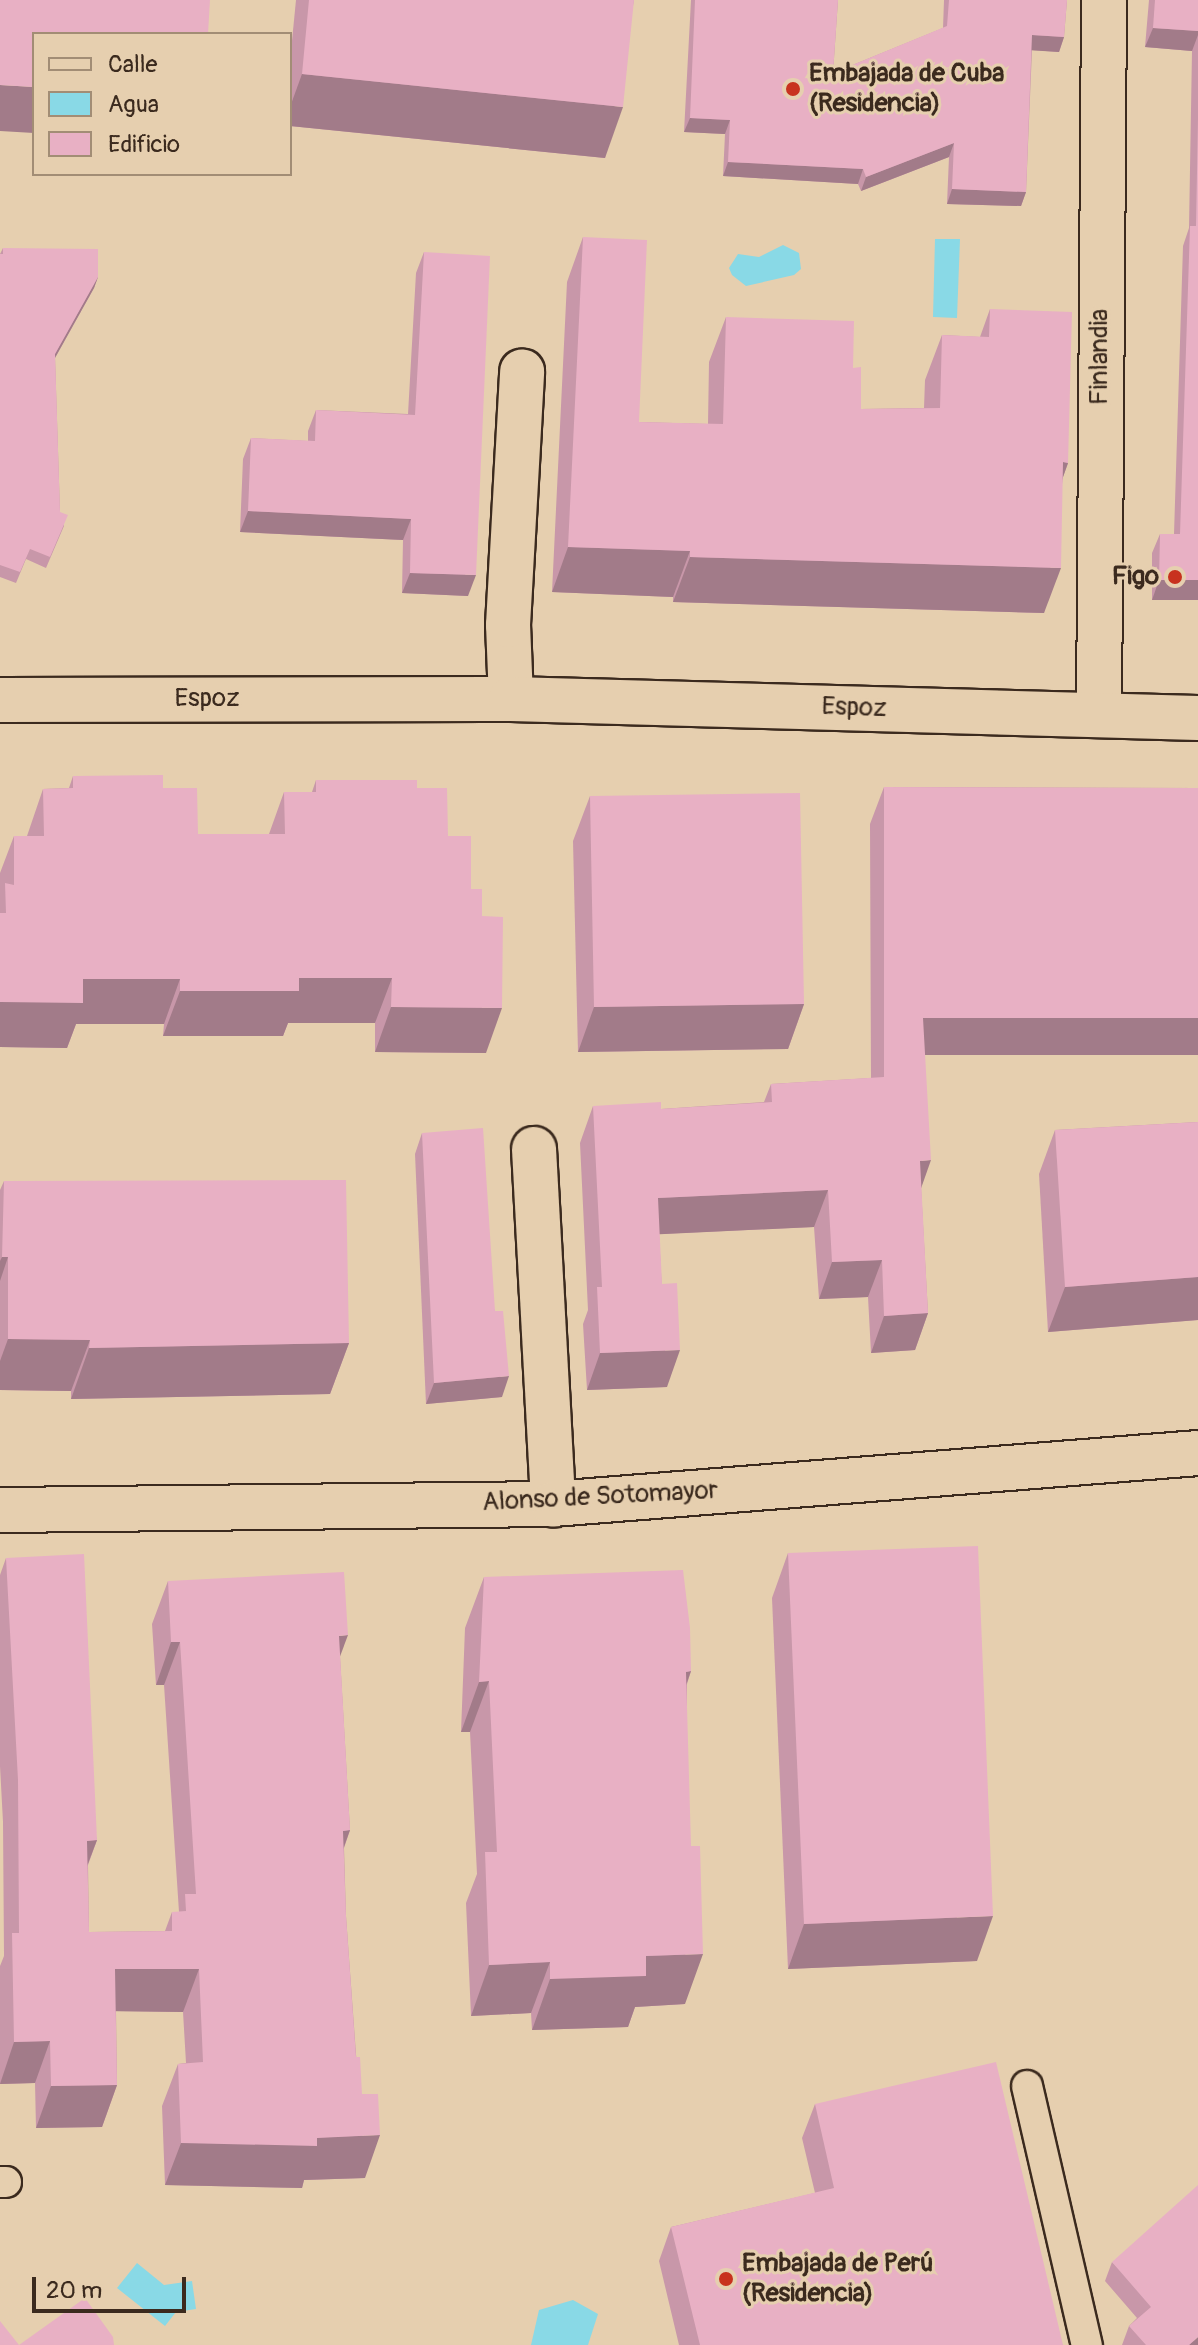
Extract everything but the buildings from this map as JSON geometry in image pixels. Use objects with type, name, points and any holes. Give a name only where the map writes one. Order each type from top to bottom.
[{"type":"street","name":"Finlandia","points":[[1099,715],[1104,0]]},
{"type":"street","points":[[511,699],[508,625],[522,371]]},
{"type":"street","name":"Espoz","points":[[0,700],[511,699],[1198,718]]},
{"type":"street","points":[[534,1149],[553,1504]]},
{"type":"street","name":"Alonso de Sotomayor","points":[[0,1510],[553,1504],[1198,1453]]},
{"type":"lane","points":[[1027,2086],[1087,2345]]},
{"type":"water","points":[[935,239],[960,239],[957,318],[933,317]]},
{"type":"water","points":[[783,245],[799,253],[801,269],[794,275],[746,286],[732,275],[729,268],[738,254],[759,257]]},
{"type":"water","points":[[137,2263],[164,2285],[192,2281],[196,2309],[176,2312],[165,2326],[117,2288]]},
{"type":"water","points":[[573,2300],[598,2314],[588,2345],[531,2345],[539,2310]]},
{"type":"place","name":"Embajada de Cuba (Residencia)","points":[[793,89]]},
{"type":"place","name":"Figo","points":[[1175,577]]},
{"type":"place","name":"Embajada de Perú (Residencia)","points":[[726,2279]]}]
